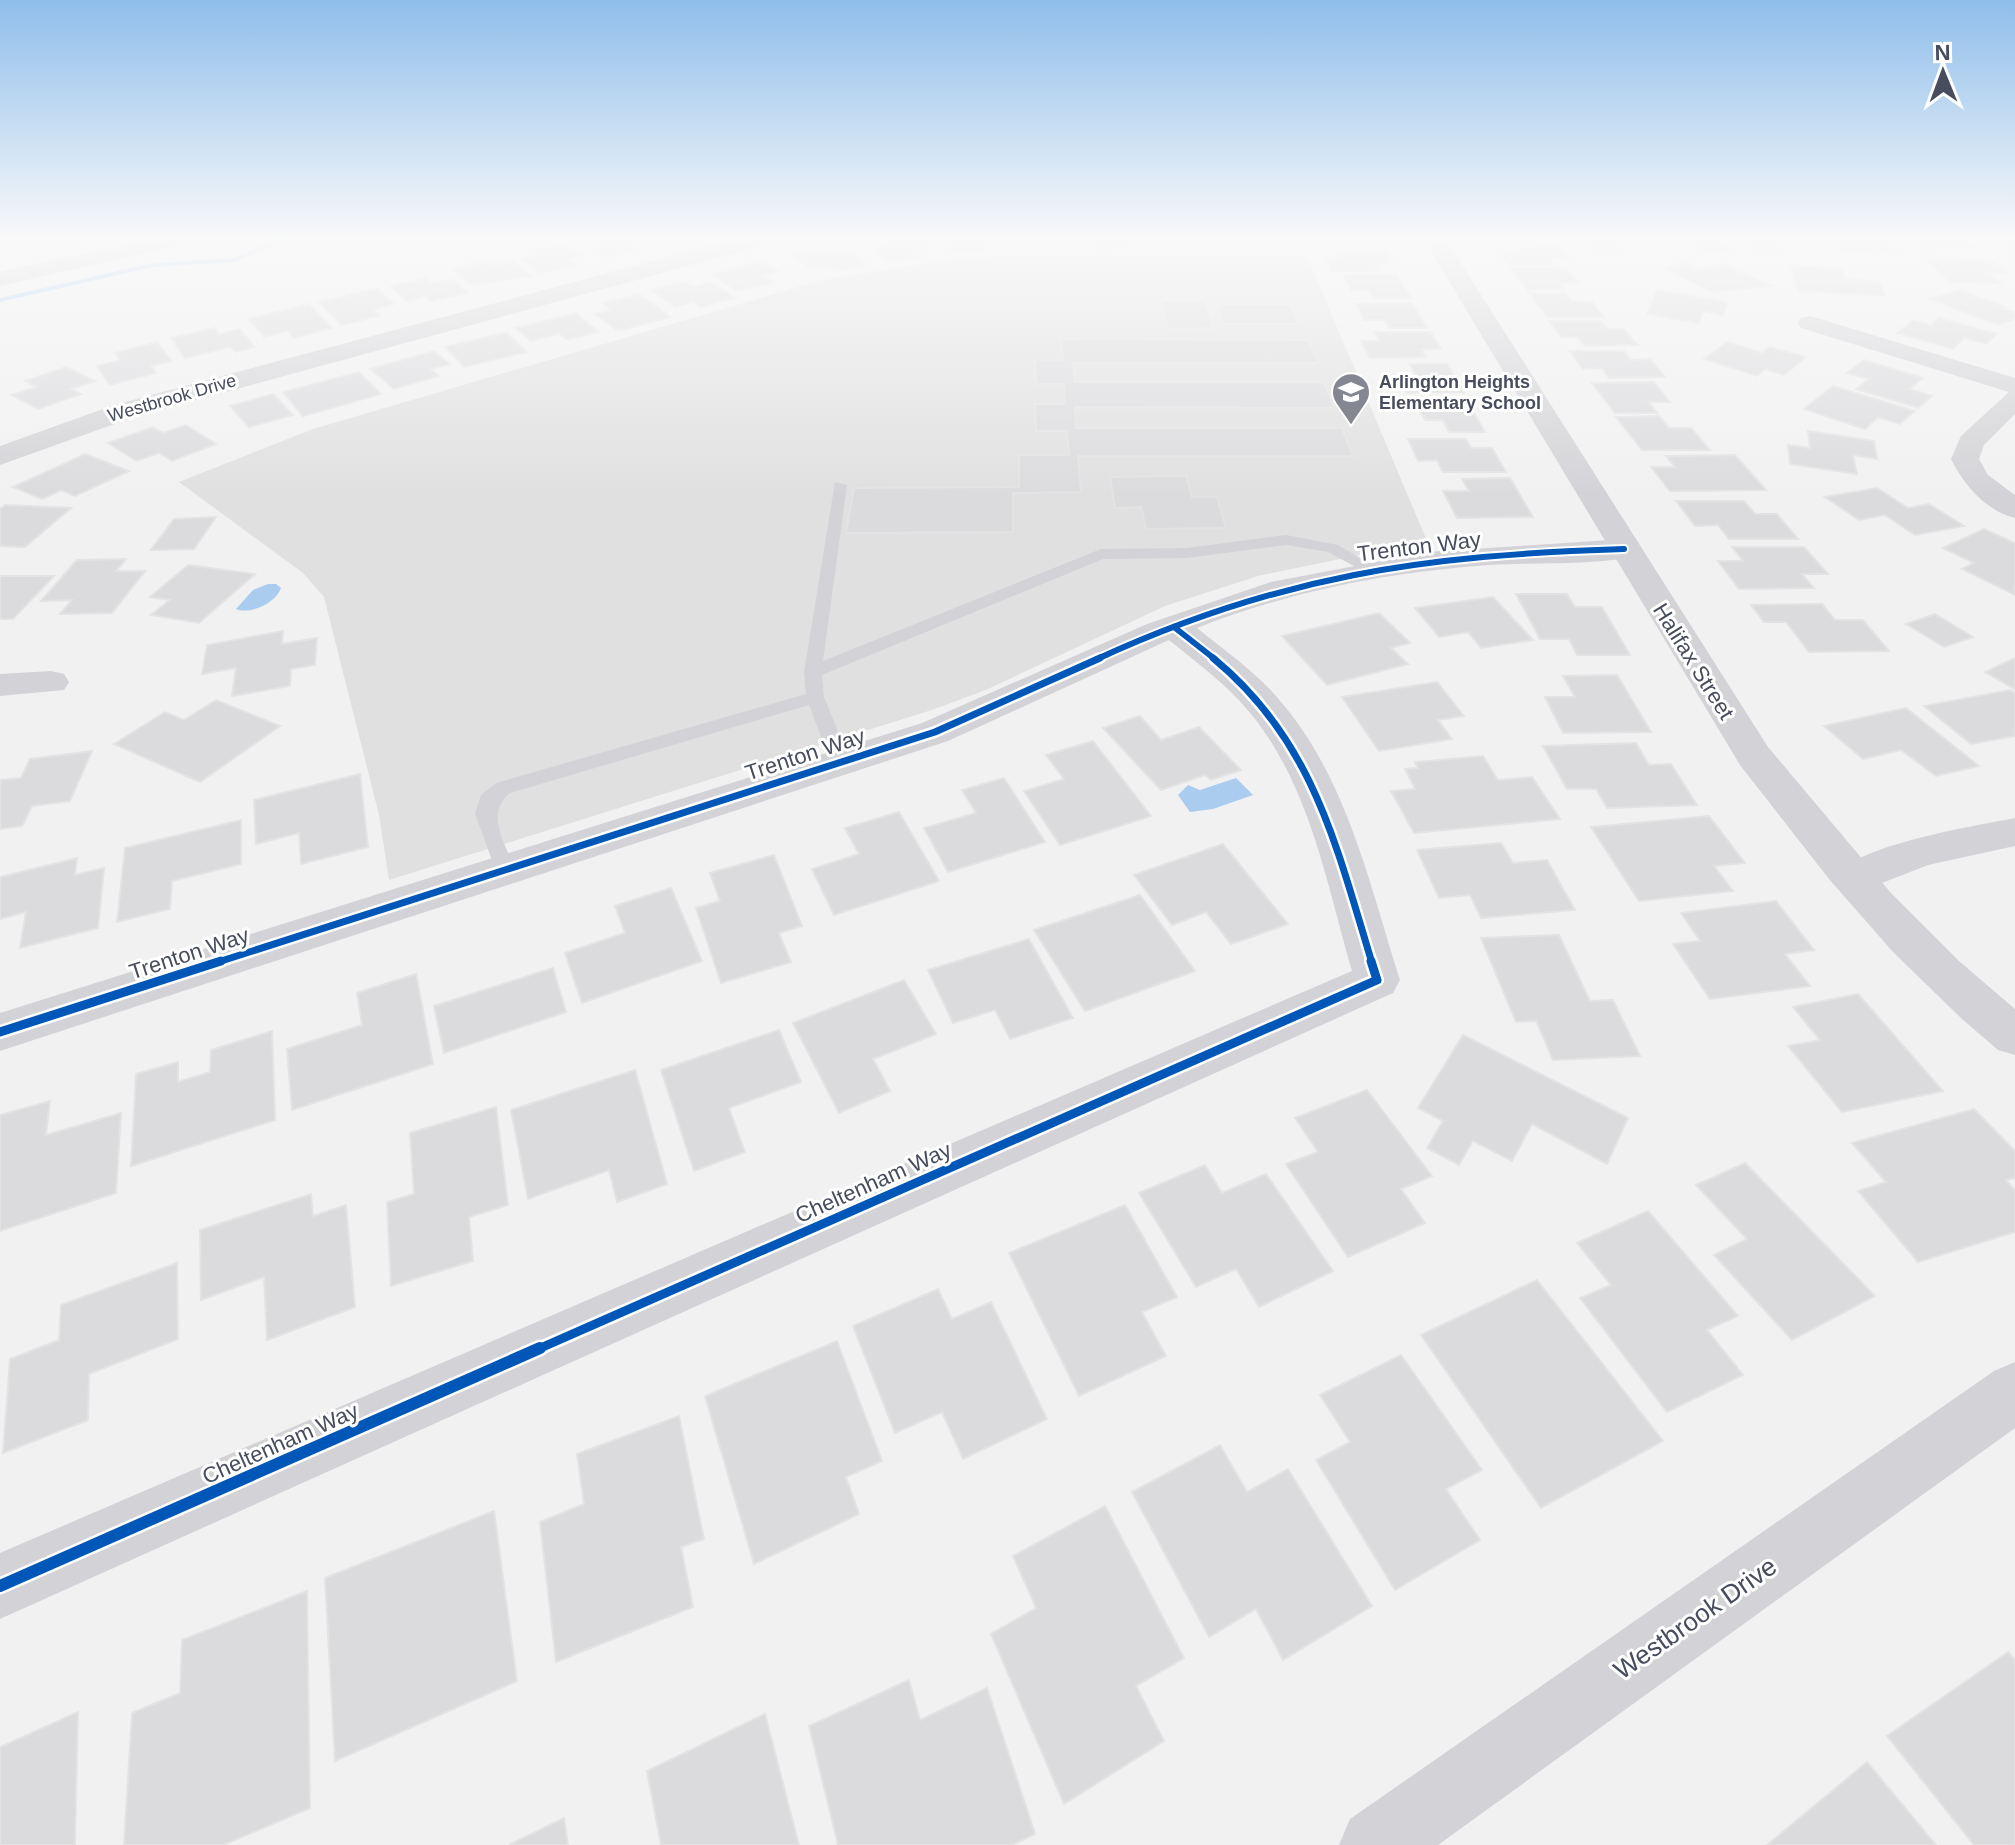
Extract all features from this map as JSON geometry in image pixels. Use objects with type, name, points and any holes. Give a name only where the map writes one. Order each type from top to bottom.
[{"type":"street","name":"Westbrook Drive","points":[[0,456],[124,411],[445,324]]},
{"type":"street","name":"Halifax Street","points":[[1487,324],[1754,756],[1854,879],[1984,1012],[2015,1036]]},
{"type":"street","points":[[1814,324],[2015,386]]},
{"type":"street","points":[[2015,399],[1971,442],[1965,459],[1976,480],[2015,509]]},
{"type":"street","name":"Trenton Way","points":[[0,1032],[935,732],[1009,704],[1174,627],[1275,590],[1369,568],[1524,553],[1624,549]]},
{"type":"street","name":"Cheltenham Way","points":[[0,1586],[1377,980],[1322,805],[1301,756],[1273,715],[1245,686],[1174,627]]},
{"type":"street","points":[[0,685],[51,682]]},
{"type":"street","points":[[1854,879],[1919,852],[2015,832]]},
{"type":"street","name":"Westbrook Drive","points":[[1376,1845],[2015,1392]]},
{"type":"lane","points":[[840,485],[813,672],[815,697],[840,761]]},
{"type":"lane","points":[[813,672],[1101,554],[1187,553],[1286,540],[1332,548],[1369,568]]},
{"type":"lane","points":[[505,872],[485,814],[488,800],[494,793],[784,703],[815,697]]},
{"type":"shaded area","points":[[671,324],[1336,324],[1427,541],[1258,576],[1165,606],[988,689],[935,709],[389,880],[379,815],[324,597],[303,573],[179,482],[313,429]]},
{"type":"water","points":[[268,584],[281,588],[268,603],[255,609],[236,609],[253,590]]},
{"type":"water","points":[[1236,778],[1253,795],[1213,809],[1190,812],[1178,795],[1188,785],[1200,790]]},
{"type":"building","points":[[253,324],[328,324],[332,328],[293,338],[288,331],[264,337]]},
{"type":"building","points":[[531,324],[589,324],[599,332],[567,340],[559,334],[531,341],[515,328]]},
{"type":"building","points":[[609,324],[644,324],[618,331]]},
{"type":"building","points":[[1167,324],[1213,324],[1214,328],[1168,329]]},
{"type":"building","points":[[1387,324],[1425,324],[1427,328],[1389,328]]},
{"type":"building","points":[[1551,324],[1604,324],[1608,329],[1624,329],[1638,345],[1585,346],[1578,337],[1561,337]]},
{"type":"building","points":[[1908,324],[1961,324],[1997,334],[1986,344],[1964,338],[1953,349],[1897,333]]},
{"type":"building","points":[[215,328],[219,334],[240,329],[255,347],[235,352],[230,347],[185,358],[171,338]]},
{"type":"building","points":[[506,332],[527,352],[464,367],[445,347]]},
{"type":"building","points":[[1375,332],[1431,332],[1441,349],[1421,349],[1426,357],[1370,358],[1361,341],[1379,341]]},
{"type":"building","points":[[1061,339],[1308,340],[1318,363],[1073,363],[1075,382],[1324,382],[1334,408],[1075,407],[1076,428],[1342,428],[1353,456],[1078,456],[1081,492],[1013,493],[1013,532],[846,533],[854,488],[1019,487],[1019,455],[1069,455],[1067,431],[1036,431],[1035,404],[1065,404],[1064,384],[1036,384],[1035,360],[1063,360]]},
{"type":"building","points":[[157,342],[172,361],[151,366],[156,373],[110,385],[97,366],[120,360],[115,353]]},
{"type":"building","points":[[1727,342],[1762,353],[1770,347],[1806,357],[1784,375],[1765,369],[1757,376],[1704,359]]},
{"type":"building","points":[[434,351],[450,364],[431,369],[439,376],[394,389],[370,369]]},
{"type":"building","points":[[1570,351],[1624,351],[1631,360],[1650,359],[1665,377],[1609,378],[1602,368],[1583,369]]},
{"type":"building","points":[[1864,360],[1923,378],[1910,389],[1932,396],[1918,408],[1856,389],[1869,379],[1847,373]]},
{"type":"building","points":[[1410,364],[1447,364],[1464,392],[1407,393],[1400,379],[1418,379]]},
{"type":"building","points":[[66,367],[95,381],[71,389],[81,394],[38,409],[11,395],[36,387],[25,381]]},
{"type":"building","points":[[359,372],[381,394],[303,416],[283,392]]},
{"type":"building","points":[[1654,382],[1670,402],[1649,402],[1657,413],[1615,413],[1592,383]]},
{"type":"building","points":[[1833,386],[1915,411],[1900,424],[1878,417],[1865,429],[1804,409]]},
{"type":"building","points":[[273,394],[293,415],[249,427],[230,406]]},
{"type":"building","points":[[1415,400],[1466,400],[1485,432],[1449,432],[1443,420],[1425,420]]},
{"type":"building","points":[[1659,416],[1669,428],[1691,428],[1710,450],[1642,450],[1616,417]]},
{"type":"building","points":[[186,425],[216,444],[172,461],[159,453],[136,461],[108,443],[153,427],[163,433]]},
{"type":"building","points":[[1808,431],[1874,441],[1877,459],[1853,455],[1857,474],[1790,464],[1788,445],[1810,448]]},
{"type":"building","points":[[1408,439],[1466,439],[1471,448],[1492,448],[1506,472],[1443,472],[1437,460],[1418,461]]},
{"type":"building","points":[[85,454],[129,471],[75,496],[61,490],[42,499],[13,487]]},
{"type":"building","points":[[1735,455],[1766,490],[1670,491],[1651,467],[1675,467],[1666,456]]},
{"type":"building","points":[[1186,476],[1192,497],[1217,497],[1226,528],[1146,529],[1141,507],[1115,508],[1110,477]]},
{"type":"building","points":[[1510,478],[1533,517],[1457,518],[1443,491],[1469,491],[1462,479]]},
{"type":"building","points":[[1877,488],[1908,508],[1929,504],[1964,526],[1915,535],[1885,515],[1859,520],[1825,497]]},
{"type":"building","points":[[1676,501],[1744,501],[1755,514],[1777,514],[1798,539],[1729,539],[1718,525],[1695,526]]},
{"type":"building","points":[[5,505],[71,508],[25,547],[0,546],[0,509]]},
{"type":"building","points":[[216,517],[194,549],[151,550],[174,519]]},
{"type":"building","points":[[1984,529],[2015,543],[2015,595],[1962,569],[1974,563],[1943,548]]},
{"type":"building","points":[[1732,547],[1804,547],[1828,574],[1802,574],[1814,588],[1739,589],[1718,561],[1743,561]]},
{"type":"building","points":[[126,559],[116,571],[145,571],[112,613],[60,614],[72,600],[41,601],[77,560]]},
{"type":"building","points":[[188,565],[255,574],[199,623],[151,615],[170,600],[150,597]]},
{"type":"building","points":[[0,576],[54,576],[13,619],[0,619]]},
{"type":"building","points":[[1516,594],[1567,594],[1575,607],[1602,607],[1630,655],[1577,655],[1569,639],[1540,639]]},
{"type":"building","points":[[1493,597],[1533,640],[1481,648],[1468,632],[1439,637],[1415,608]]},
{"type":"building","points":[[1822,604],[1835,620],[1863,620],[1889,651],[1809,652],[1786,622],[1764,622],[1751,605]]},
{"type":"building","points":[[1379,613],[1410,643],[1391,648],[1408,664],[1327,685],[1282,636]]},
{"type":"building","points":[[1935,614],[1973,637],[1944,647],[1906,624]]},
{"type":"building","points":[[283,631],[282,644],[317,638],[315,665],[291,669],[290,686],[232,696],[236,668],[202,674],[207,645]]},
{"type":"building","points":[[2015,658],[2015,689],[1985,672]]},
{"type":"building","points":[[1617,675],[1651,732],[1563,733],[1545,697],[1575,697],[1563,676]]},
{"type":"building","points":[[1437,682],[1464,716],[1438,720],[1452,739],[1379,751],[1342,697]]},
{"type":"building","points":[[2010,690],[2015,693],[2015,736],[1971,744],[1924,706]]},
{"type":"building","points":[[216,700],[280,726],[200,782],[114,744],[165,712],[184,720]]},
{"type":"building","points":[[1906,708],[1979,766],[1936,776],[1901,750],[1863,759],[1824,726]]},
{"type":"building","points":[[1140,716],[1161,740],[1199,727],[1241,770],[1211,780],[1205,775],[1161,790],[1103,728]]},
{"type":"building","points":[[1093,741],[1151,816],[1060,845],[1024,791],[1064,779],[1046,755]]},
{"type":"building","points":[[1636,743],[1649,765],[1671,764],[1697,805],[1607,808],[1596,789],[1567,789],[1543,746]]},
{"type":"building","points":[[92,751],[70,801],[32,806],[22,826],[0,829],[0,780],[21,778],[30,759]]},
{"type":"building","points":[[1483,756],[1498,780],[1532,777],[1560,819],[1414,833],[1391,791],[1415,789],[1405,769],[1418,768],[1415,762]]},
{"type":"building","points":[[360,774],[368,847],[301,864],[299,833],[256,844],[254,800]]},
{"type":"building","points":[[1004,778],[1045,842],[948,872],[924,828],[976,813],[962,790]]},
{"type":"building","points":[[899,812],[939,881],[834,915],[812,869],[859,854],[845,828]]},
{"type":"building","points":[[1709,816],[1745,863],[1714,866],[1733,891],[1639,901],[1591,827]]},
{"type":"building","points":[[241,820],[241,864],[172,881],[170,909],[117,922],[125,848]]},
{"type":"building","points":[[1501,843],[1513,863],[1547,860],[1575,910],[1481,918],[1470,895],[1439,898],[1417,850]]},
{"type":"building","points":[[1223,844],[1288,924],[1231,944],[1206,912],[1172,925],[1134,875]]},
{"type":"building","points":[[774,855],[802,926],[779,933],[791,962],[721,983],[696,908],[720,901],[710,873]]},
{"type":"building","points":[[77,858],[75,875],[104,868],[98,928],[20,948],[26,912],[0,919],[0,877]]},
{"type":"building","points":[[671,888],[702,961],[582,1003],[565,953],[625,933],[615,906]]},
{"type":"building","points":[[1140,895],[1195,971],[1085,1011],[1034,930]]},
{"type":"building","points":[[1776,901],[1814,950],[1785,954],[1810,986],[1710,999],[1673,944],[1700,941],[1681,913]]},
{"type":"building","points":[[1559,935],[1590,1001],[1613,1000],[1640,1056],[1553,1060],[1536,1021],[1516,1022],[1481,938]]},
{"type":"building","points":[[1029,939],[1073,1018],[1010,1039],[995,1010],[953,1023],[928,970]]},
{"type":"building","points":[[553,968],[566,1012],[444,1053],[434,1006]]},
{"type":"building","points":[[416,974],[433,1064],[292,1110],[287,1049],[362,1025],[357,993]]},
{"type":"building","points":[[904,980],[936,1034],[873,1059],[890,1091],[839,1113],[793,1023]]},
{"type":"building","points":[[1858,994],[1943,1091],[1842,1112],[1788,1046],[1820,1040],[1793,1007]]},
{"type":"building","points":[[779,1030],[801,1082],[729,1108],[745,1152],[694,1171],[661,1070]]},
{"type":"building","points":[[272,1031],[275,1120],[131,1166],[136,1074],[178,1062],[178,1082],[210,1072],[211,1050]]},
{"type":"building","points":[[1463,1035],[1628,1118],[1607,1164],[1532,1124],[1512,1161],[1473,1141],[1459,1165],[1427,1148],[1443,1121],[1418,1108]]},
{"type":"building","points":[[635,1070],[667,1184],[617,1202],[609,1170],[528,1199],[511,1110]]},
{"type":"building","points":[[1367,1090],[1432,1176],[1401,1189],[1425,1223],[1348,1257],[1286,1164],[1318,1152],[1295,1118]]},
{"type":"building","points":[[50,1101],[46,1135],[121,1113],[116,1193],[0,1231],[0,1115]]},
{"type":"building","points":[[496,1107],[508,1205],[469,1217],[473,1261],[391,1286],[387,1202],[414,1194],[410,1133]]},
{"type":"building","points":[[1974,1109],[2015,1151],[2015,1178],[2006,1180],[2015,1190],[2015,1232],[1918,1262],[1858,1191],[1886,1182],[1852,1143]]},
{"type":"building","points":[[1745,1163],[1875,1296],[1792,1340],[1714,1255],[1747,1239],[1696,1185]]},
{"type":"building","points":[[1205,1165],[1222,1193],[1266,1174],[1333,1271],[1259,1307],[1236,1269],[1196,1287],[1139,1193]]},
{"type":"building","points":[[311,1194],[313,1216],[346,1205],[355,1307],[267,1340],[264,1277],[201,1300],[200,1230]]},
{"type":"building","points":[[1125,1205],[1177,1297],[1142,1312],[1166,1356],[1079,1396],[1009,1253]]},
{"type":"building","points":[[1648,1211],[1738,1316],[1707,1330],[1743,1375],[1667,1412],[1580,1298],[1611,1285],[1577,1243]]},
{"type":"building","points":[[177,1263],[178,1339],[89,1374],[88,1420],[3,1453],[10,1359],[59,1340],[61,1305]]},
{"type":"building","points":[[1537,1280],[1663,1441],[1541,1508],[1421,1335]]},
{"type":"building","points":[[938,1289],[952,1319],[991,1302],[1047,1419],[963,1459],[942,1412],[895,1433],[853,1326]]},
{"type":"building","points":[[837,1341],[882,1461],[846,1477],[859,1514],[754,1564],[705,1396]]},
{"type":"building","points":[[1401,1355],[1482,1470],[1446,1489],[1480,1540],[1395,1590],[1316,1460],[1350,1442],[1320,1395]]},
{"type":"building","points":[[679,1416],[704,1539],[681,1547],[693,1607],[556,1662],[540,1522],[584,1504],[577,1454]]},
{"type":"building","points":[[1220,1445],[1247,1492],[1288,1469],[1372,1606],[1283,1660],[1256,1609],[1209,1637],[1132,1492]]},
{"type":"building","points":[[1105,1506],[1184,1658],[1136,1686],[1164,1741],[1064,1804],[991,1634],[1036,1608],[1013,1556]]},
{"type":"building","points":[[494,1511],[517,1681],[335,1761],[325,1578]]},
{"type":"building","points":[[307,1591],[310,1808],[223,1845],[124,1845],[132,1713],[180,1693],[182,1640]]},
{"type":"building","points":[[2008,1652],[2015,1660],[2015,1845],[1974,1845],[1887,1736]]},
{"type":"building","points":[[909,1680],[920,1720],[987,1688],[1035,1834],[1012,1845],[838,1845],[809,1726]]},
{"type":"building","points":[[78,1712],[75,1845],[0,1845],[0,1747]]},
{"type":"building","points":[[765,1714],[799,1845],[661,1845],[647,1771]]},
{"type":"building","points":[[1867,1762],[1936,1845],[1767,1845]]},
{"type":"building","points":[[564,1818],[568,1845],[509,1845]]},
{"type":"cycle path","points":[[0,1032],[935,732],[1159,632],[1235,603],[1331,577],[1428,561],[1624,549]]},
{"type":"cycle path","points":[[0,1586],[1377,980],[1336,844],[1310,778],[1293,747],[1264,705],[1174,627]]},
{"type":"place","name":"Arlington Heights Elementary School","points":[[1351,426]]}]
